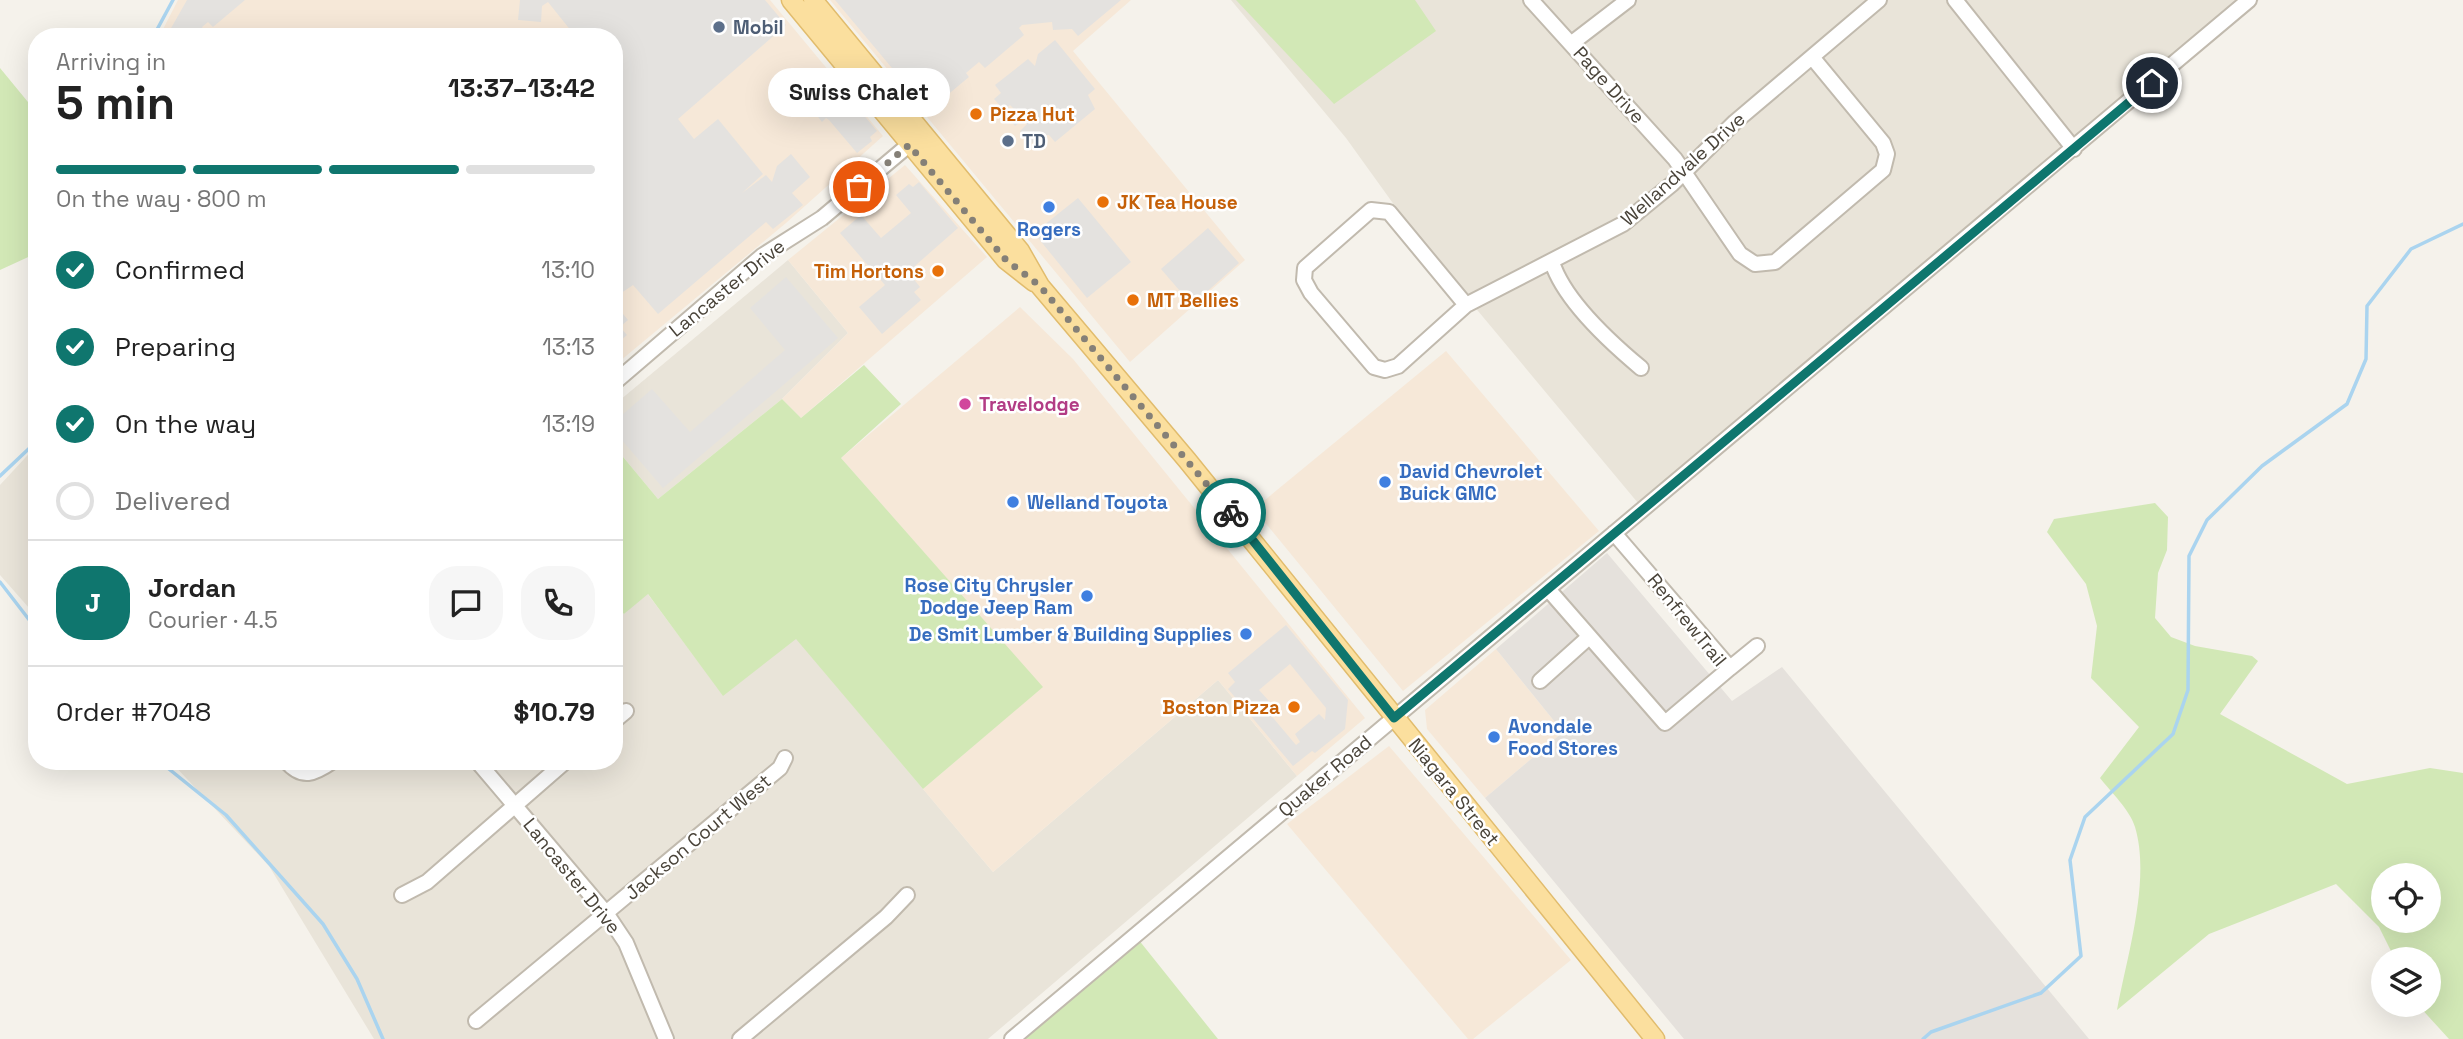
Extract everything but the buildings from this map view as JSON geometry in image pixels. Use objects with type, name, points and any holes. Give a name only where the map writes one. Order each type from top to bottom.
[{"type":"main road","name":"Niagara Street","points":[[791,0],[916,139]]},
{"type":"main road","name":"Niagara Street","points":[[813,0],[1006,260],[1040,286],[1187,460],[1655,1039]]},
{"type":"street","name":"Page Drive","points":[[1531,0],[1684,172],[1734,246],[1747,260],[1759,265],[1775,262],[1869,183],[1886,163],[1887,154],[1882,143],[1812,57]]},
{"type":"street","points":[[1572,43],[1628,0]]},
{"type":"street","name":"Wellandvale Drive","points":[[1466,305],[1390,212],[1371,210],[1305,268],[1304,280],[1311,293],[1374,367],[1385,370],[1408,358],[1466,305],[1623,225],[1684,172],[1735,122],[1879,0]]},
{"type":"street","points":[[1955,0],[2074,149]]},
{"type":"street","name":"Quaker Road","points":[[1012,1039],[2249,0]]},
{"type":"street","name":"Lancaster Drive","points":[[623,375],[762,256],[822,218],[916,139]]},
{"type":"street","points":[[1552,262],[1556,276],[1608,340],[1641,368]]},
{"type":"street","name":"RenfrewTrail","points":[[1548,589],[1665,723],[1730,668],[1614,533]]},
{"type":"street","points":[[1540,681],[1589,637]]},
{"type":"street","points":[[1730,668],[1757,646]]},
{"type":"street","name":"Jackson Court West","points":[[476,1021],[780,768],[785,758]]},
{"type":"street","points":[[294,770],[309,775],[318,770]]},
{"type":"street","name":"Lancaster Drive","points":[[485,770],[606,913],[626,943],[666,1039]]},
{"type":"street","points":[[402,895],[427,882],[556,770]]},
{"type":"street","points":[[740,1039],[886,917],[907,895]]},
{"type":"shaded area","points":[[178,0],[770,0],[883,136],[786,223],[623,359],[623,28],[164,28]]},
{"type":"shaded area","points":[[187,0],[245,0],[213,27],[208,22],[203,28],[171,28]]},
{"type":"shaded area","points":[[520,0],[765,0],[786,25],[678,119],[694,139],[718,119],[763,174],[742,193],[766,175],[772,182],[777,166],[791,154],[810,177],[792,193],[803,205],[773,229],[766,222],[658,314],[633,285],[623,292],[623,28],[569,28],[548,2],[542,6],[541,22],[518,20]]},
{"type":"shaded area","points":[[830,0],[1131,0],[1073,51],[1245,260],[1130,362]]},
{"type":"shaded area","points":[[835,0],[1121,0],[1078,36],[1072,29],[1053,30],[1052,22],[1022,25],[1019,28],[1024,35],[985,68],[979,62],[966,73],[969,77],[928,111]]},
{"type":"shaded area","points":[[1231,0],[2259,0],[1638,503],[1423,245],[1346,138]]},
{"type":"shaded area","points":[[1055,40],[1095,89],[1088,95],[1095,109],[1055,142],[1049,135],[1041,135],[1031,144],[1020,131],[1027,124],[1023,120],[1015,126],[1008,117],[1015,111],[1013,108],[1010,105],[1004,110],[994,99],[1001,93],[995,85],[1028,59],[1035,66],[1038,54]]},
{"type":"shaded area","points":[[831,76],[877,131],[870,137],[872,141],[857,153],[829,120],[826,118],[822,122],[804,99]]},
{"type":"shaded area","points":[[905,165],[987,257],[801,418],[782,399],[848,333],[788,260]]},
{"type":"shaded area","points":[[919,182],[958,228],[908,272],[920,287],[914,292],[921,300],[882,334],[859,307],[885,285],[840,233],[861,215],[881,238],[911,213],[896,195],[909,184],[913,187]]},
{"type":"shaded area","points":[[1078,198],[1131,262],[1087,298],[1034,233]]},
{"type":"shaded area","points":[[1208,228],[1239,263],[1192,305],[1161,269]]},
{"type":"shaded area","points":[[788,260],[848,333],[782,399],[658,499],[623,457],[623,398]]},
{"type":"shaded area","points":[[786,277],[838,338],[663,488],[623,441],[623,414],[652,389],[690,432],[785,350],[750,308]]},
{"type":"shaded area","points":[[1020,307],[1073,359],[1365,718],[1297,776],[1218,680],[993,872],[923,789],[1042,687],[841,458]]},
{"type":"shaded area","points":[[1446,351],[1599,531],[1403,691],[1254,509]]},
{"type":"shaded area","points":[[28,455],[28,607],[0,575],[0,485]]},
{"type":"shaded area","points":[[1607,553],[1732,701],[1782,667],[2089,1039],[1684,1039],[1485,798],[1563,732],[1496,649]]},
{"type":"shaded area","points":[[647,593],[723,695],[796,638],[993,872],[1218,680],[1297,776],[988,1039],[374,1039],[269,866],[178,770],[623,770],[624,614]]},
{"type":"shaded area","points":[[1286,625],[1348,700],[1345,729],[1315,753],[1312,751],[1293,766],[1228,689],[1235,682],[1228,673]],"holes":[[[1290,664],[1326,708],[1325,720],[1319,714],[1295,734],[1300,742],[1296,745],[1263,706],[1269,701],[1259,690]]]},
{"type":"shaded area","points":[[1496,649],[1563,732],[1485,798],[1427,729],[1425,710]]},
{"type":"shaded area","points":[[1389,746],[1571,960],[1473,1039],[1468,1039],[1287,824]]},
{"type":"green space","points":[[1236,0],[1415,0],[1436,31],[1334,104]]},
{"type":"green space","points":[[0,68],[28,102],[28,257],[0,270]]},
{"type":"green space","points":[[864,365],[901,404],[841,458],[1043,687],[923,789],[796,639],[723,696],[648,594],[623,613],[623,457],[658,499],[782,399],[801,418]]},
{"type":"green space","points":[[2155,503],[2168,517],[2167,550],[2158,573],[2155,618],[2171,637],[2195,646],[2252,656],[2258,661],[2220,714],[2347,784],[2430,768],[2463,773],[2463,1039],[2449,1039],[2429,1017],[2441,1017],[2441,947],[2389,947],[2382,933],[2441,933],[2441,863],[2371,863],[2371,919],[2336,884],[2209,934],[2117,1010],[2136,918],[2139,848],[2129,814],[2100,778],[2139,727],[2091,678],[2097,626],[2086,584],[2047,532],[2054,519]]},
{"type":"green space","points":[[1138,939],[1218,1039],[1025,1039]]},
{"type":"waterway","points":[[158,28],[173,0]]},
{"type":"waterway","points":[[1923,1039],[1931,1032],[2041,993],[2081,956],[2070,860],[2085,817],[2173,734],[2188,690],[2189,556],[2207,520],[2262,466],[2347,404],[2366,359],[2367,306],[2411,249],[2463,224]]},
{"type":"waterway","points":[[0,476],[28,450]]},
{"type":"waterway","points":[[0,582],[28,618]]},
{"type":"waterway","points":[[170,770],[226,815],[323,924],[357,979],[383,1039]]},
{"type":"way so far","points":[[859,187],[909,145],[1006,260],[1040,286],[1231,513]]},
{"type":"place","name":"Mobil","points":[[719,27]]},
{"type":"place","name":"Pizza Hut","points":[[976,114]]},
{"type":"place","name":"TD","points":[[1008,141]]},
{"type":"place","name":"Swiss Chalet","points":[[859,187]]},
{"type":"place","name":"JK Tea House","points":[[1103,202]]},
{"type":"place","name":"Rogers","points":[[1049,207]]},
{"type":"place","name":"Tim Hortons","points":[[938,271]]},
{"type":"place","name":"MT Bellies","points":[[1133,300]]},
{"type":"place","name":"Travelodge","points":[[965,404]]},
{"type":"place","name":"David Chevrolet Buick GMC","points":[[1385,482]]},
{"type":"place","name":"Welland Toyota","points":[[1013,502]]},
{"type":"place","name":"Rose City Chrysler Dodge Jeep Ram","points":[[1087,596]]},
{"type":"place","name":"De Smit Lumber & Building Supplies","points":[[1246,634]]},
{"type":"place","name":"Boston Pizza","points":[[1294,707]]},
{"type":"place","name":"Avondale Food Stores","points":[[1494,737]]},
{"type":"route","points":[[1231,513],[1394,718],[2152,83]]}]
